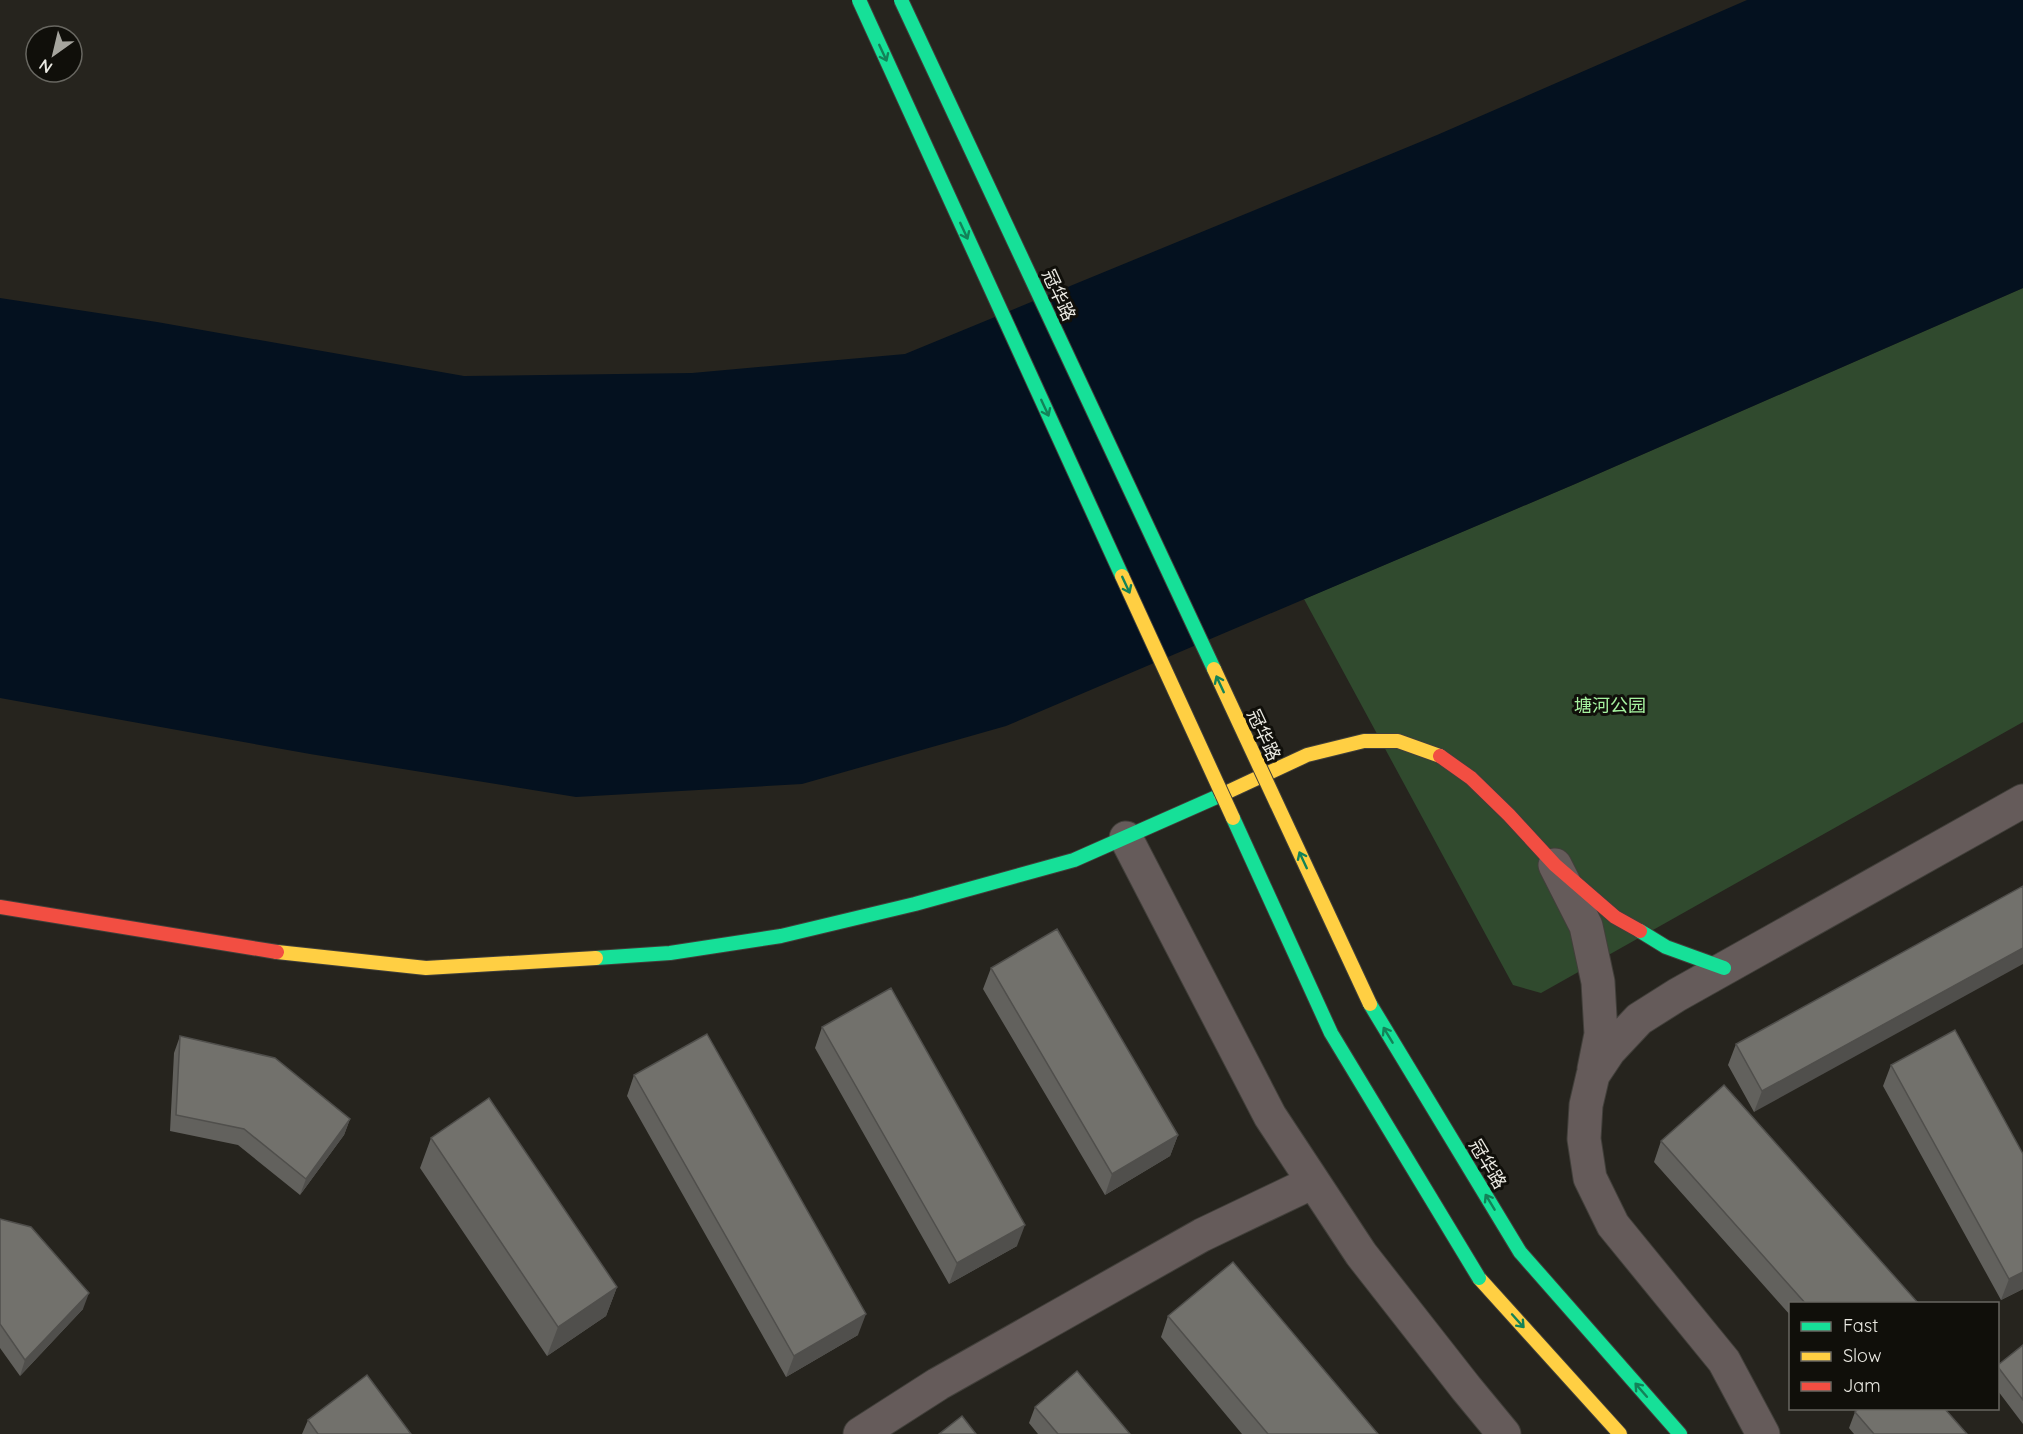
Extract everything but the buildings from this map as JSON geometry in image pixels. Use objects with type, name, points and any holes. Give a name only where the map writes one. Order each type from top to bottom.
[{"type":"main road","points":[[859,0],[1330,1033],[1479,1278],[1620,1434]]},
{"type":"main road","name":"冠华路","points":[[901,0],[1374,1012],[1520,1252],[1680,1434]]},
{"type":"main road","points":[[0,907],[256,950],[426,969],[670,953],[781,936],[915,904],[1074,860],[1307,755],[1364,741],[1398,741],[1436,754],[1471,778],[1555,865],[1616,917],[1666,947],[1724,968]]},
{"type":"street","points":[[1593,1075],[1609,1051],[1639,1019],[1724,968],[2023,801]]},
{"type":"street","points":[[1126,838],[1270,1116],[1361,1254],[1503,1434]]},
{"type":"street","points":[[1555,865],[1586,926],[1598,982],[1601,1034],[1586,1105],[1584,1139],[1590,1178],[1614,1225],[1724,1361],[1762,1434]]},
{"type":"street","points":[[860,1434],[939,1384],[1202,1235],[1313,1182]]},
{"type":"green space","name":"塘河公园","points":[[2023,288],[2023,722],[1541,993],[1513,985],[1304,599],[1575,484]]},
{"type":"water","points":[[1747,0],[2023,0],[2023,288],[1575,484],[1006,726],[802,784],[576,797],[310,754],[0,698],[0,298],[157,322],[464,376],[692,373],[905,354],[1437,135]]},
{"type":"traffic: fast","points":[[859,0],[1122,576]]},
{"type":"traffic: fast","points":[[901,0],[1214,669]]},
{"type":"traffic: fast","points":[[596,958],[670,953],[781,936],[915,904],[1074,860],[1221,795]]},
{"type":"traffic: fast","points":[[1233,818],[1331,1033],[1479,1278]]},
{"type":"traffic: fast","points":[[1640,931],[1666,947],[1724,968]]},
{"type":"traffic: fast","points":[[1370,1004],[1520,1252]]},
{"type":"traffic: fast","points":[[1520,1252],[1680,1434]]},
{"type":"traffic: slow","points":[[1122,576],[1233,818]]},
{"type":"traffic: slow","points":[[1214,669],[1370,1004]]},
{"type":"traffic: slow","points":[[1221,795],[1307,755],[1364,741],[1398,741],[1440,756]]},
{"type":"traffic: slow","points":[[277,952],[426,968],[596,958]]},
{"type":"traffic: slow","points":[[1479,1278],[1620,1434]]},
{"type":"traffic: jam","points":[[1440,756],[1471,778],[1555,865],[1615,917],[1640,931]]},
{"type":"traffic: jam","points":[[0,907],[277,952]]}]
